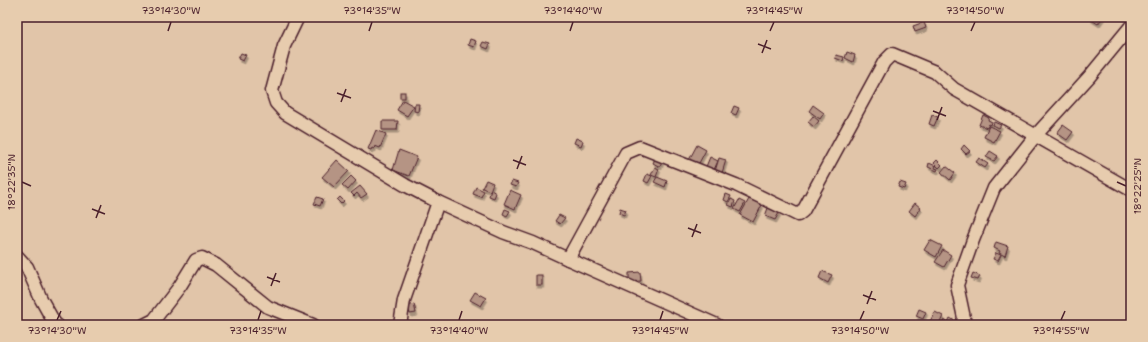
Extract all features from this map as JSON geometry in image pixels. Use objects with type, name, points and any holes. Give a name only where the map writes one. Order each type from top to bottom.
[{"type":"street","points":[[298,17],[284,46],[272,90],[276,103],[285,113],[405,185],[438,202],[503,232],[533,243],[717,325]]},
{"type":"street","points":[[962,325],[964,318],[957,285],[994,188],[1036,135],[1089,77],[1131,26]]},
{"type":"street","points":[[568,259],[626,153],[640,146],[736,185],[798,215],[803,211],[884,62],[892,54],[935,72],[954,89],[1131,190]]},
{"type":"street","points":[[400,325],[404,300],[438,202]]},
{"type":"street","points":[[17,256],[27,267],[41,299],[57,325]]},
{"type":"street","points":[[144,325],[154,320],[180,286],[196,260],[202,258],[216,265],[268,307],[313,325]]},
{"type":"building","points":[[1092,17],[1103,17],[1098,24],[1090,19]]},
{"type":"building","points":[[924,22],[926,28],[915,32],[913,26]]},
{"type":"building","points":[[470,39],[476,41],[474,47],[468,45]]},
{"type":"building","points":[[483,42],[490,44],[488,49],[481,46]]},
{"type":"building","points":[[847,52],[855,55],[853,62],[845,58]]},
{"type":"building","points":[[241,53],[246,55],[243,61],[238,59]]},
{"type":"building","points":[[836,55],[844,57],[843,61],[835,58]]},
{"type":"building","points":[[400,92],[405,92],[405,98],[400,98]]},
{"type":"building","points":[[403,100],[414,106],[407,116],[397,110]]},
{"type":"building","points":[[415,104],[419,104],[418,112],[414,111]]},
{"type":"building","points":[[813,105],[824,113],[820,119],[809,111]]},
{"type":"building","points":[[734,106],[739,108],[736,115],[731,113]]},
{"type":"building","points":[[932,115],[938,117],[934,126],[929,124]]},
{"type":"building","points":[[983,115],[989,118],[988,120],[992,122],[987,128],[979,125]]},
{"type":"building","points":[[813,116],[819,121],[814,127],[808,122]]},
{"type":"building","points":[[382,121],[398,121],[397,130],[382,130]]},
{"type":"building","points":[[994,122],[1001,125],[999,128],[993,125]]},
{"type":"building","points":[[1063,125],[1073,132],[1067,140],[1057,133]]},
{"type":"building","points":[[989,126],[1000,131],[994,142],[984,137]]},
{"type":"building","points":[[376,130],[386,134],[380,148],[375,146],[374,149],[368,149]]},
{"type":"building","points":[[576,138],[583,141],[581,146],[574,143]]},
{"type":"building","points":[[697,145],[706,150],[698,165],[689,160]]},
{"type":"building","points":[[964,145],[970,151],[966,154],[961,149]]},
{"type":"building","points":[[399,150],[417,157],[409,176],[393,170]]},
{"type":"building","points":[[990,151],[998,156],[994,161],[986,157]]},
{"type":"building","points":[[710,157],[718,161],[713,172],[705,169]]},
{"type":"building","points":[[719,158],[726,160],[722,173],[715,171]]},
{"type":"building","points":[[979,158],[988,164],[985,168],[976,162]]},
{"type":"building","points":[[655,159],[662,162],[660,167],[653,163]]},
{"type":"building","points":[[337,160],[349,171],[334,187],[322,177]]},
{"type":"building","points":[[937,160],[942,165],[939,168],[934,163]]},
{"type":"building","points":[[929,163],[936,166],[935,168],[938,169],[937,171],[928,167]]},
{"type":"building","points":[[946,166],[955,173],[950,180],[941,172]]},
{"type":"building","points":[[655,167],[659,169],[656,177],[651,175]]},
{"type":"building","points":[[647,174],[652,176],[648,183],[644,181]]},
{"type":"building","points":[[351,176],[356,181],[348,190],[342,185]]},
{"type":"building","points":[[657,177],[667,181],[665,187],[654,182]]},
{"type":"building","points":[[486,180],[493,183],[490,191],[482,188]]},
{"type":"building","points":[[512,181],[518,183],[516,187],[510,185]]},
{"type":"building","points":[[900,182],[906,184],[904,189],[898,187]]},
{"type":"building","points":[[360,186],[367,194],[361,198],[357,193],[354,196],[351,193]]},
{"type":"building","points":[[476,187],[484,191],[481,197],[473,194]]},
{"type":"building","points":[[491,190],[496,193],[494,198],[489,196]]},
{"type":"building","points":[[510,190],[521,195],[515,209],[504,204]]},
{"type":"building","points":[[726,194],[731,196],[728,202],[724,200]]},
{"type":"building","points":[[317,197],[323,199],[320,206],[314,204]]},
{"type":"building","points":[[340,197],[344,201],[341,204],[337,200]]},
{"type":"building","points":[[731,199],[735,201],[733,207],[728,205]]},
{"type":"building","points":[[749,199],[762,205],[753,222],[740,215]]},
{"type":"building","points":[[739,200],[745,203],[740,212],[734,209]]},
{"type":"building","points":[[915,203],[921,208],[915,216],[909,211]]},
{"type":"building","points":[[620,208],[626,210],[624,215],[619,213]]},
{"type":"building","points":[[768,208],[779,213],[775,220],[765,216]]},
{"type":"building","points":[[505,209],[510,211],[507,216],[503,214]]},
{"type":"building","points":[[559,215],[565,218],[560,224],[555,221]]},
{"type":"building","points":[[930,240],[942,246],[936,257],[924,250]]},
{"type":"building","points":[[996,242],[1008,246],[1005,256],[994,248]]},
{"type":"building","points":[[943,250],[951,255],[944,267],[935,262]]},
{"type":"building","points":[[996,253],[1001,255],[998,261],[993,259]]},
{"type":"building","points":[[822,271],[832,275],[828,283],[819,278]]},
{"type":"building","points":[[640,272],[641,281],[629,282],[629,273]]},
{"type":"building","points":[[973,273],[980,276],[978,280],[971,278]]},
{"type":"building","points":[[536,275],[542,275],[542,285],[536,285]]},
{"type":"building","points":[[475,292],[486,298],[481,306],[470,300]]},
{"type":"building","points":[[414,304],[416,313],[410,314],[408,306]]},
{"type":"building","points":[[919,309],[926,312],[923,319],[916,316]]},
{"type":"building","points":[[935,312],[943,316],[939,325],[929,323]]},
{"type":"building","points":[[950,318],[955,321],[954,325],[942,325],[944,320],[948,322]]}]
